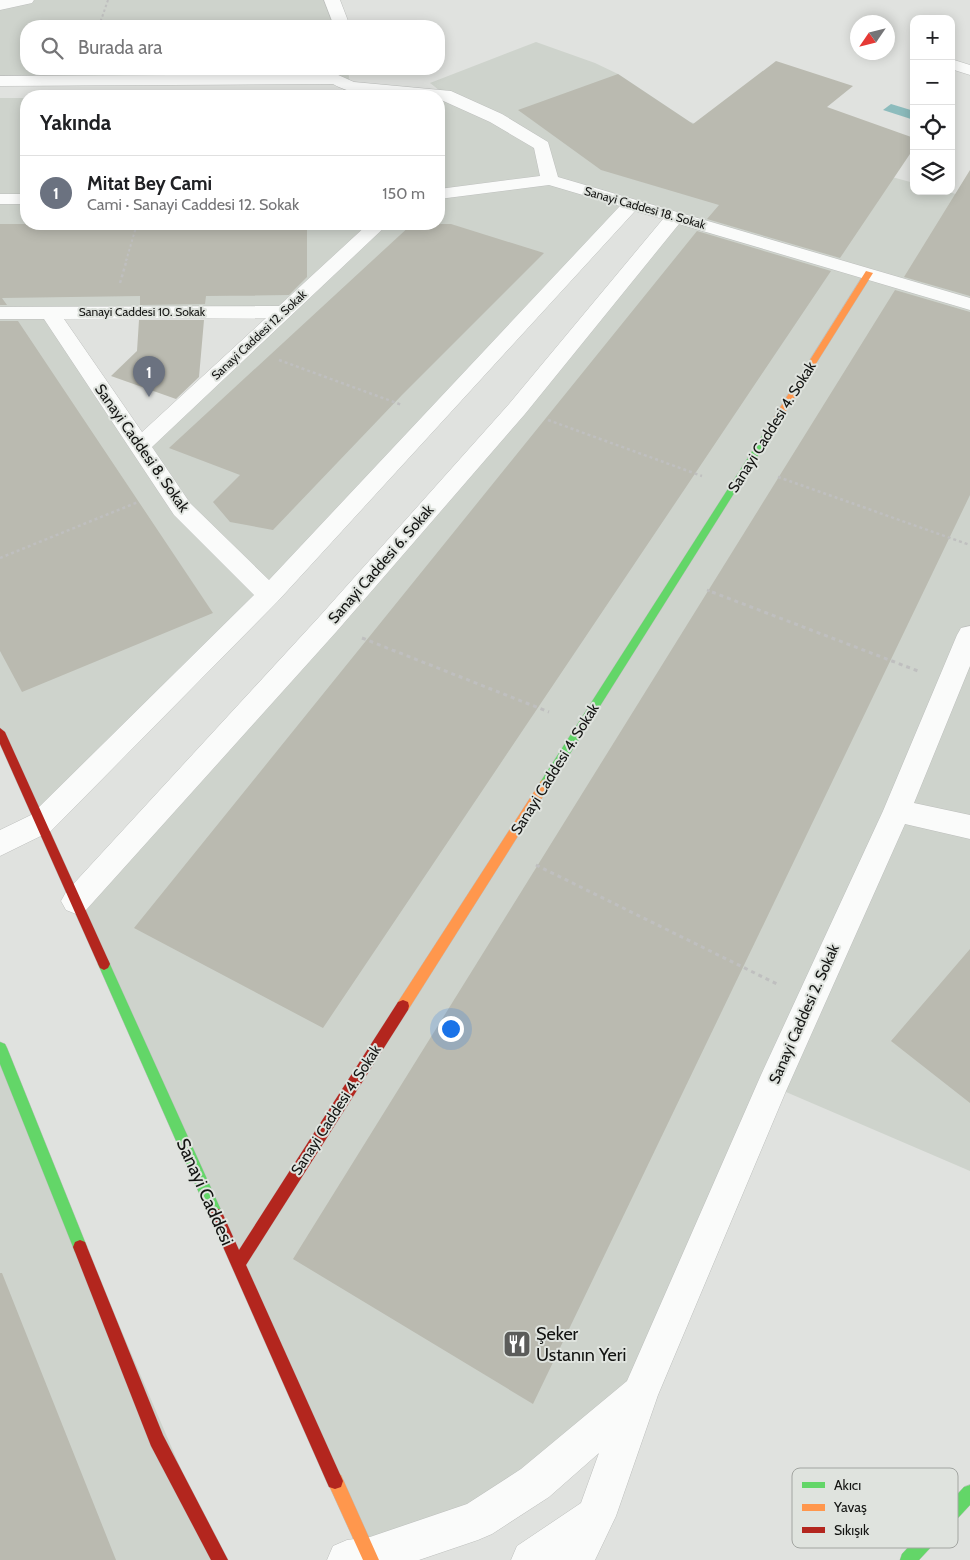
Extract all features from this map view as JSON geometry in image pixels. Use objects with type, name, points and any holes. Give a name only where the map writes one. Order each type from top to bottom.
[{"type":"main road","name":"Sanayi Caddesi 4. Sokak","points":[[238,1264],[870,273]]},
{"type":"main road","name":"Sanayi Caddesi","points":[[0,732],[238,1264],[363,1559]]},
{"type":"main road","points":[[0,1048],[157,1440],[220,1560]]},
{"type":"main road","points":[[958,1506],[970,1493]]},
{"type":"main road","points":[[908,1560],[919,1548]]},
{"type":"street","points":[[0,5],[27,0]]},
{"type":"street","points":[[332,0],[340,20]]},
{"type":"street","points":[[955,65],[970,70]]},
{"type":"street","points":[[349,75],[350,87]]},
{"type":"street","points":[[0,81],[336,79],[350,87],[386,90]]},
{"type":"street","points":[[343,90],[350,87]]},
{"type":"street","points":[[445,95],[496,118],[542,146],[550,180],[445,193]]},
{"type":"street","name":"Sanayi Caddesi 18. Sokak","points":[[550,180],[970,304]]},
{"type":"street","points":[[0,199],[20,199]]},
{"type":"street","points":[[0,844],[41,823],[269,595],[631,204]]},
{"type":"street","name":"Sanayi Caddesi 6. Sokak","points":[[76,901],[328,624],[517,409],[675,217]]},
{"type":"street","name":"Sanayi Caddesi 12. Sokak","points":[[139,447],[372,230]]},
{"type":"street","name":"Sanayi Caddesi 8. Sokak","points":[[49,312],[182,509],[269,595]]},
{"type":"street","name":"Sanayi Caddesi 10. Sokak","points":[[0,313],[284,312]]},
{"type":"street","name":"Sanayi Caddesi 2. Sokak","points":[[574,1560],[596,1516],[640,1394],[810,1001],[897,811],[970,635]]},
{"type":"street","points":[[897,811],[970,826]]},
{"type":"street","name":"Sanayi Caddesi 2. Sokak","points":[[363,1559],[478,1520],[535,1483],[640,1394]]},
{"type":"street","points":[[531,1560],[596,1516]]},
{"type":"path","points":[[101,20],[108,0]]},
{"type":"path","points":[[111,312],[135,230]]},
{"type":"path","points":[[246,347],[433,417]]},
{"type":"path","points":[[517,409],[734,487]]},
{"type":"path","points":[[747,466],[970,545]]},
{"type":"path","points":[[0,558],[169,490]]},
{"type":"path","points":[[676,578],[949,683]]},
{"type":"path","points":[[328,624],[582,725]]},
{"type":"path","points":[[504,849],[810,1001]]},
{"type":"shaded area","points":[[27,0],[332,0],[340,20],[20,20],[20,75],[349,75],[350,87],[390,90],[343,90],[349,87],[336,79],[0,81],[0,5]]},
{"type":"shaded area","points":[[536,42],[595,63],[618,74],[690,122],[910,182],[910,195],[955,194],[970,198],[970,1171],[772,1086],[640,1394],[535,1483],[370,1557],[76,901],[674,217],[631,205],[41,823],[0,732],[0,98],[20,98],[20,230],[445,230],[445,90],[439,90],[430,83]],"holes":[[[50,312],[283,312],[139,447]]]},
{"type":"shaded area","points":[[0,1048],[220,1560],[0,1560]]},
{"type":"water","points":[[891,104],[910,110],[910,119],[883,110]]},
{"type":"building","points":[[776,61],[853,86],[827,107],[910,137],[910,154],[840,258],[707,219],[719,205],[601,170],[518,110],[618,74],[693,124]]},
{"type":"building","points":[[970,170],[970,296],[904,277]]},
{"type":"building","points":[[0,224],[20,224],[20,230],[307,230],[307,277],[289,295],[206,296],[205,304],[140,305],[140,296],[2,298],[7,305],[0,305]]},
{"type":"building","points":[[445,224],[451,224],[544,253],[402,395],[273,530],[230,522],[213,502],[240,475],[169,448],[405,230],[445,230]]},
{"type":"building","points":[[697,231],[831,271],[323,1028],[134,928]]},
{"type":"building","points":[[895,290],[970,312],[970,495],[533,1404],[293,1259]]},
{"type":"building","points":[[139,320],[204,320],[199,377],[176,399],[111,376],[137,351]]},
{"type":"building","points":[[0,321],[18,321],[213,613],[22,692],[0,651]]},
{"type":"building","points":[[970,949],[970,1103],[891,1041]]},
{"type":"building","points":[[0,1273],[2,1273],[116,1560],[0,1560]]},
{"type":"traffic: fast","points":[[545,784],[768,433]]},
{"type":"traffic: fast","points":[[104,964],[216,1215]]},
{"type":"traffic: fast","points":[[0,1048],[80,1247]]},
{"type":"traffic: fast","points":[[958,1506],[970,1493]]},
{"type":"traffic: fast","points":[[908,1560],[919,1548]]},
{"type":"traffic: slow","points":[[768,433],[869,273]]},
{"type":"traffic: slow","points":[[403,1006],[545,784]]},
{"type":"traffic: slow","points":[[335,1481],[371,1560]]},
{"type":"traffic: jam","points":[[0,732],[104,964]]},
{"type":"traffic: jam","points":[[238,1264],[403,1006]]},
{"type":"traffic: jam","points":[[216,1215],[335,1481]]},
{"type":"traffic: jam","points":[[80,1247],[157,1440],[220,1560]]},
{"type":"place","name":"Mitat Bey Cami","points":[[149,397]]},
{"type":"place","name":"Şeker Ustanın Yeri","points":[[517,1344]]}]
